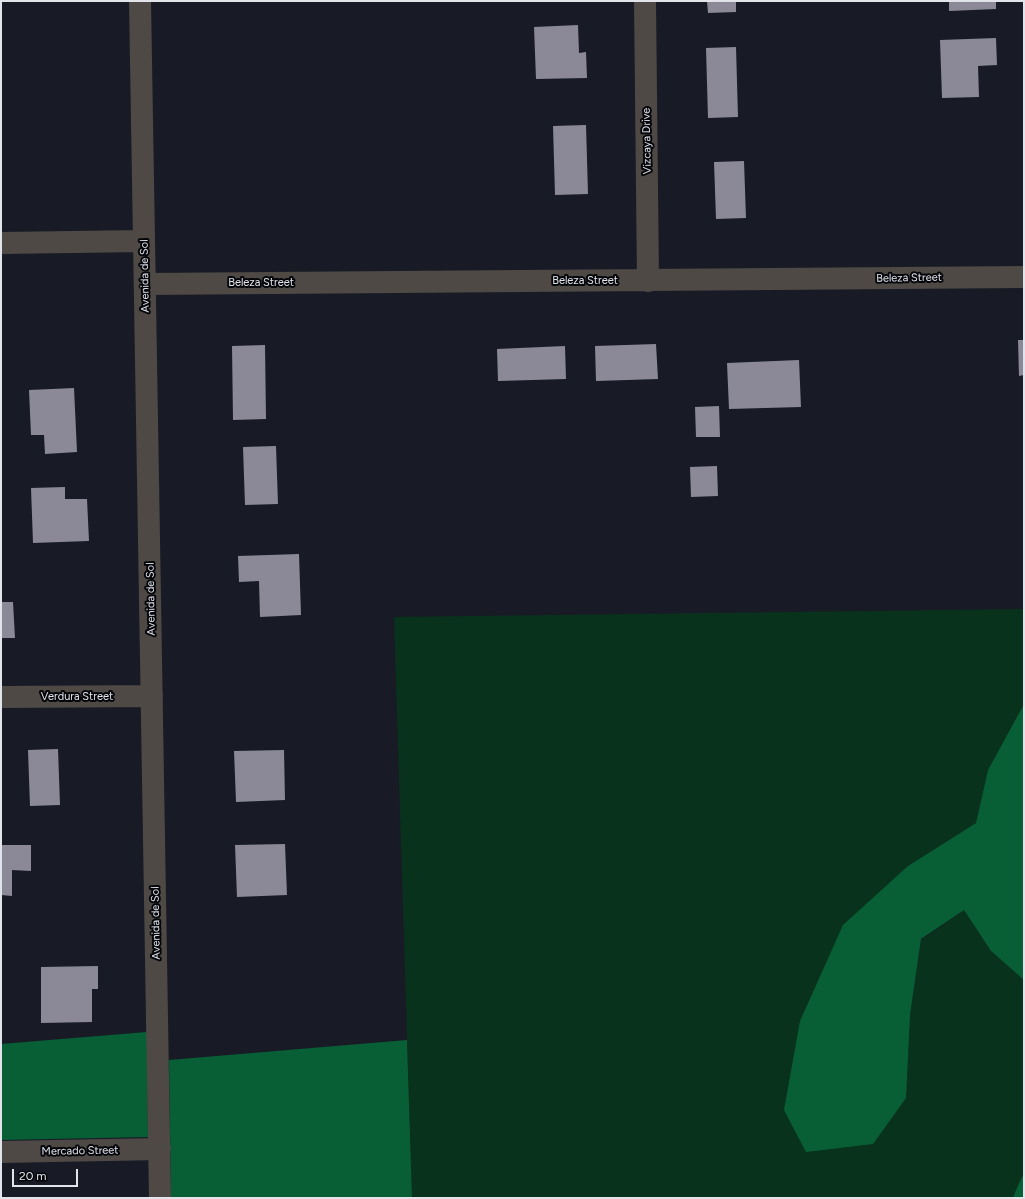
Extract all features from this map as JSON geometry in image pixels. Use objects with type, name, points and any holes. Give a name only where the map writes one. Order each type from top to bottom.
[{"type":"street","name":"Avenida de Sol","points":[[140,1],[160,1198]]},
{"type":"street","name":"Vizcaya Drive","points":[[645,1],[648,281]]},
{"type":"street","points":[[1,242],[144,241]]},
{"type":"street","name":"Beleza Street","points":[[145,284],[1024,277]]},
{"type":"street","name":"Verdura Street","points":[[1,697],[152,696]]},
{"type":"street","name":"Mercado Street","points":[[1,1152],[160,1149]]},
{"type":"green space","points":[[1024,609],[1024,704],[988,770],[976,823],[908,866],[910,1015],[921,940],[964,910],[991,951],[1024,980],[1024,1173],[1013,1198],[412,1198],[394,617]]},
{"type":"green space","points":[[1024,704],[1024,980],[991,951],[964,910],[921,939],[910,1015],[906,1098],[873,1144],[806,1152],[784,1110],[800,1021],[843,925],[908,866],[976,823],[988,770]]},
{"type":"green space","points":[[147,1032],[148,1137],[1,1140],[1,1044]]},
{"type":"green space","points":[[407,1040],[412,1198],[171,1198],[169,1060]]},
{"type":"green space","points":[[1024,1173],[1024,1198],[1013,1198],[1016,1190]]},
{"type":"building","points":[[707,1],[736,1],[736,12],[708,13]]},
{"type":"building","points":[[949,1],[996,1],[996,9],[949,11]]},
{"type":"building","points":[[578,25],[579,53],[586,52],[587,78],[536,79],[534,27]]},
{"type":"building","points":[[996,38],[997,65],[978,66],[979,97],[942,98],[940,40]]},
{"type":"building","points":[[736,47],[738,117],[708,118],[706,48]]},
{"type":"building","points":[[586,125],[588,194],[555,195],[553,126]]},
{"type":"building","points":[[744,161],[746,218],[716,219],[714,162]]},
{"type":"building","points":[[1018,340],[1024,340],[1024,375],[1019,376]]},
{"type":"building","points":[[656,344],[658,379],[596,381],[595,346]]},
{"type":"building","points":[[265,345],[266,419],[233,420],[232,346]]},
{"type":"building","points":[[565,346],[566,379],[498,381],[497,349]]},
{"type":"building","points":[[799,360],[801,407],[729,409],[727,363]]},
{"type":"building","points":[[74,388],[77,452],[45,454],[44,435],[31,435],[29,390]]},
{"type":"building","points":[[719,406],[720,437],[696,437],[695,407]]},
{"type":"building","points":[[276,446],[278,504],[245,505],[243,447]]},
{"type":"building","points":[[717,466],[718,496],[691,497],[690,467]]},
{"type":"building","points":[[65,487],[65,499],[87,499],[89,541],[33,543],[31,488]]},
{"type":"building","points":[[299,554],[301,615],[260,617],[259,581],[239,582],[238,556]]},
{"type":"building","points":[[1,602],[13,602],[15,638],[1,638]]},
{"type":"building","points":[[58,749],[60,805],[30,806],[28,750]]},
{"type":"building","points":[[284,750],[285,800],[236,802],[234,751]]},
{"type":"building","points":[[285,844],[287,895],[237,897],[235,845]]},
{"type":"building","points":[[1,845],[31,845],[31,871],[12,870],[12,896],[1,895]]},
{"type":"building","points":[[98,966],[98,989],[92,989],[92,1022],[41,1023],[41,967]]}]
